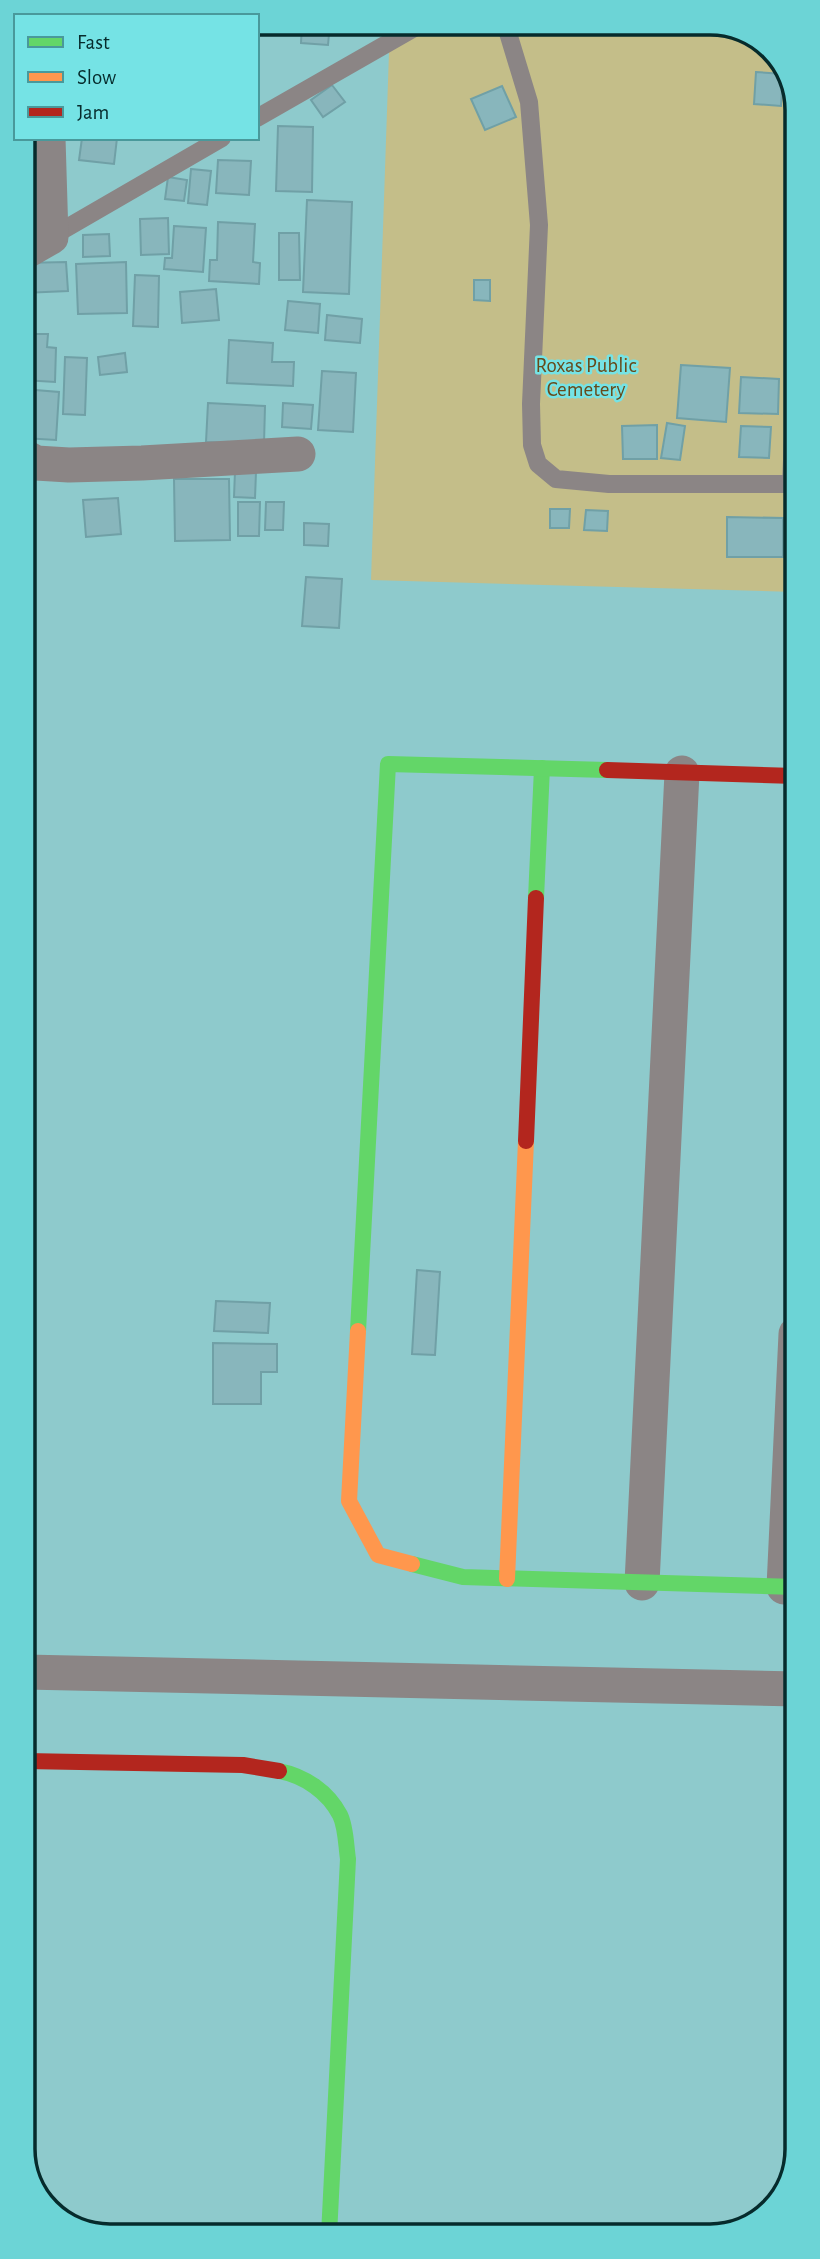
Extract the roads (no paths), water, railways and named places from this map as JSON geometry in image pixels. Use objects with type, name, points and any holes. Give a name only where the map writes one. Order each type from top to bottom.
[{"type":"street","points":[[37,245],[48,140]]},
{"type":"street","points":[[35,462],[69,465],[142,463],[298,454]]},
{"type":"street","points":[[785,776],[388,764],[349,1501],[378,1555],[463,1577],[785,1587]]},
{"type":"street","points":[[507,1579],[542,768]]},
{"type":"street","points":[[642,1583],[682,773]]},
{"type":"street","points":[[35,1672],[785,1689]]},
{"type":"street","points":[[35,1761],[243,1765],[289,1773],[320,1788],[341,1817],[348,1859],[331,2224]]},
{"type":"lane","points":[[259,117],[402,35]]},
{"type":"lane","points":[[509,35],[529,102],[539,225],[531,404],[532,445],[538,464],[556,479],[609,484],[785,484]]},
{"type":"lane","points":[[37,245],[219,140]]},
{"type":"park label","name":"Roxas Public Cemetery","points":[[586,377]]}]
